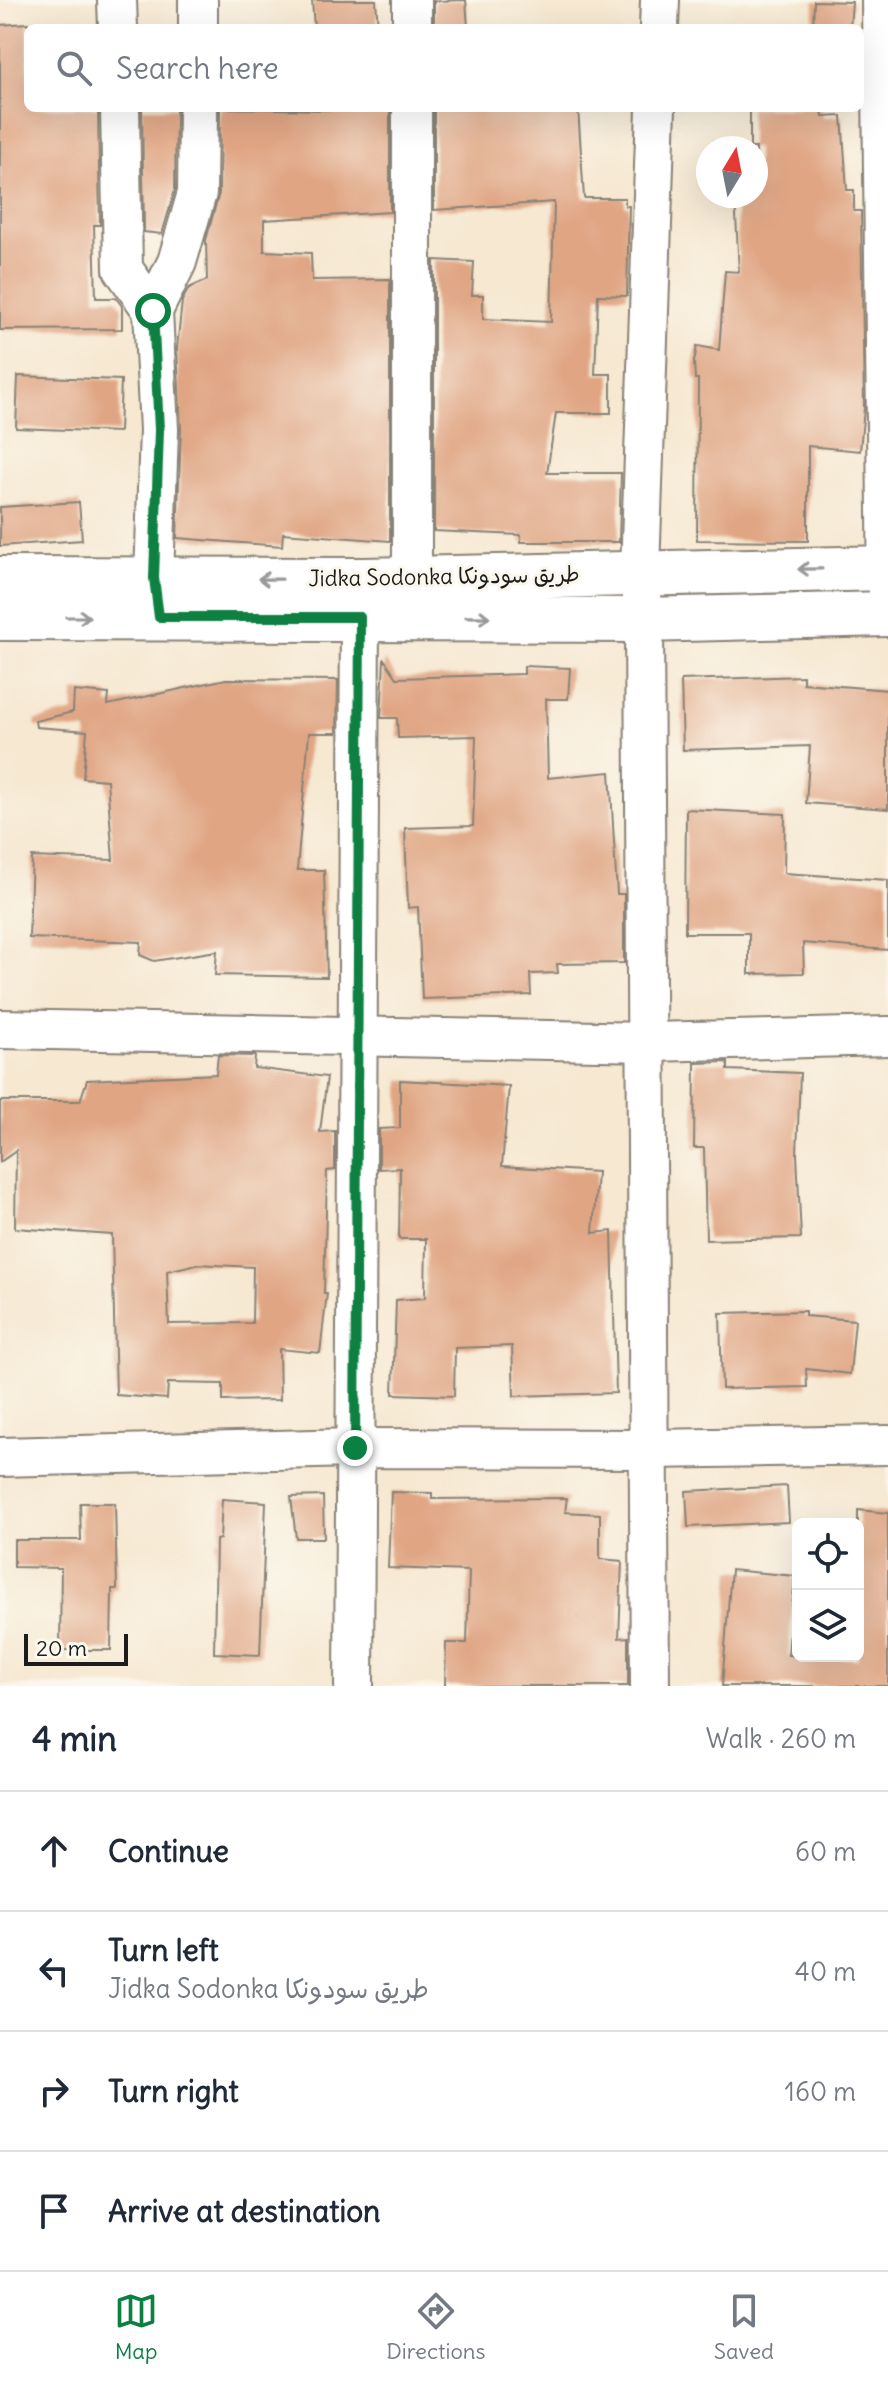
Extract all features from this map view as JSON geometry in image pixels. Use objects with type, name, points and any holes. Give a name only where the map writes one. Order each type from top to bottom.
[{"type":"main road","name":"Jidka Sodonka طريق سودونكا","points":[[0,579],[360,617],[414,597],[640,571],[887,578]]},
{"type":"main road","name":"Jidka Sodonka طريق سودونكا","points":[[0,618],[156,597],[414,597],[644,620],[888,614]]},
{"type":"street","points":[[117,0],[118,24]]},
{"type":"street","points":[[198,0],[198,24]]},
{"type":"street","points":[[412,0],[412,24]]},
{"type":"street","points":[[659,24],[660,0]]},
{"type":"street","points":[[881,0],[887,578]]},
{"type":"street","points":[[120,112],[123,269],[153,311]]},
{"type":"street","points":[[156,597],[159,430],[153,311],[177,262],[197,193],[198,112]]},
{"type":"street","points":[[412,112],[414,597]]},
{"type":"street","points":[[650,1686],[649,1042],[644,620],[640,571],[656,112]]},
{"type":"street","points":[[354,1686],[355,1034],[360,617]]},
{"type":"street","points":[[0,1029],[649,1042],[888,1036]]},
{"type":"street","points":[[0,1457],[355,1448],[651,1449],[888,1445]]},
{"type":"building","points":[[312,0],[376,0],[378,24],[314,24]]},
{"type":"building","points":[[466,0],[468,24],[434,24],[434,1]]},
{"type":"building","points":[[814,1],[852,2],[850,24],[813,24]]},
{"type":"building","points":[[28,23],[24,24],[24,112],[98,112],[100,225],[94,225],[96,298],[116,298],[122,306],[122,329],[0,330],[0,25]]},
{"type":"building","points":[[142,112],[176,112],[175,190],[162,234],[144,232]]},
{"type":"building","points":[[220,112],[390,112],[390,212],[264,220],[264,251],[311,253],[312,280],[390,279],[390,541],[283,533],[282,546],[177,538],[181,429],[177,348],[182,301],[189,288],[207,280],[206,240],[219,193]]},
{"type":"building","points":[[434,112],[578,112],[584,198],[625,198],[625,206],[629,206],[627,296],[598,295],[595,374],[611,374],[611,413],[556,413],[547,473],[621,473],[619,542],[521,542],[521,535],[434,531],[434,260],[474,262],[472,295],[483,295],[483,319],[551,322],[554,202],[434,210]]},
{"type":"building","points":[[750,112],[822,112],[823,117],[842,116],[847,190],[854,190],[854,211],[861,211],[864,408],[860,451],[808,446],[808,541],[697,540],[698,379],[695,379],[694,362],[697,346],[719,350],[725,271],[739,272],[736,208],[768,208],[768,136],[750,136]]},
{"type":"building","points":[[18,376],[121,380],[119,432],[16,428]]},
{"type":"building","points":[[79,502],[82,540],[0,546],[0,507]]},
{"type":"building","points":[[384,659],[397,678],[524,674],[524,666],[570,668],[568,699],[546,699],[548,778],[610,772],[617,894],[624,894],[624,963],[557,964],[558,973],[530,974],[531,995],[422,999],[418,907],[408,908],[405,828],[473,826],[476,736],[398,738],[397,718],[381,718]]},
{"type":"building","points":[[803,676],[803,683],[888,690],[888,809],[806,803],[810,746],[683,750],[681,680]]},
{"type":"building","points":[[226,679],[338,680],[337,733],[309,733],[297,870],[324,870],[327,977],[215,975],[217,951],[154,961],[140,955],[141,942],[29,938],[32,857],[113,860],[107,780],[83,778],[87,731],[36,727],[35,721],[73,712],[74,691],[109,694],[108,705]]},
{"type":"building","points":[[686,809],[785,814],[784,873],[888,880],[888,950],[803,943],[804,973],[749,974],[749,933],[685,933]]},
{"type":"building","points":[[218,1055],[255,1056],[254,1068],[327,1077],[320,1132],[335,1131],[335,1170],[327,1171],[324,1293],[327,1293],[320,1353],[279,1349],[280,1400],[223,1401],[223,1384],[168,1383],[167,1399],[116,1395],[112,1235],[15,1228],[16,1151],[0,1162],[0,1101],[80,1101],[87,1080],[216,1074]],"holes":[[[197,1264],[253,1267],[252,1323],[169,1324],[167,1271]]]},
{"type":"building","points":[[728,1062],[728,1070],[800,1073],[797,1154],[801,1238],[706,1240],[704,1148],[694,1148],[695,1063]]},
{"type":"building","points":[[400,1080],[509,1086],[502,1166],[597,1172],[593,1233],[612,1231],[616,1393],[514,1396],[512,1346],[455,1348],[454,1396],[393,1394],[396,1300],[425,1298],[426,1239],[399,1239],[400,1168],[379,1169],[379,1129],[400,1128]]},
{"type":"building","points":[[805,1311],[805,1316],[855,1320],[850,1374],[806,1369],[807,1387],[722,1389],[720,1313]]},
{"type":"building","points":[[787,1486],[789,1522],[688,1527],[686,1491]]},
{"type":"building","points":[[391,1492],[432,1493],[432,1499],[567,1498],[565,1512],[600,1514],[600,1559],[622,1561],[619,1638],[628,1637],[628,1686],[445,1686],[446,1643],[467,1643],[469,1571],[388,1568]]},
{"type":"building","points":[[323,1496],[324,1538],[296,1538],[291,1497]]},
{"type":"building","points":[[222,1499],[266,1502],[260,1655],[214,1653],[216,1540],[220,1539]]},
{"type":"building","points":[[80,1503],[115,1503],[117,1589],[112,1589],[111,1650],[60,1650],[61,1568],[14,1567],[14,1540],[81,1540]]},
{"type":"building","points":[[858,1510],[888,1513],[888,1686],[722,1686],[731,1570],[792,1576],[788,1655],[792,1655],[792,1662],[864,1662],[864,1518],[858,1518]]},
{"type":"route","points":[[153,311],[159,430],[154,578],[159,617],[360,617],[355,1034],[355,1448]]}]
